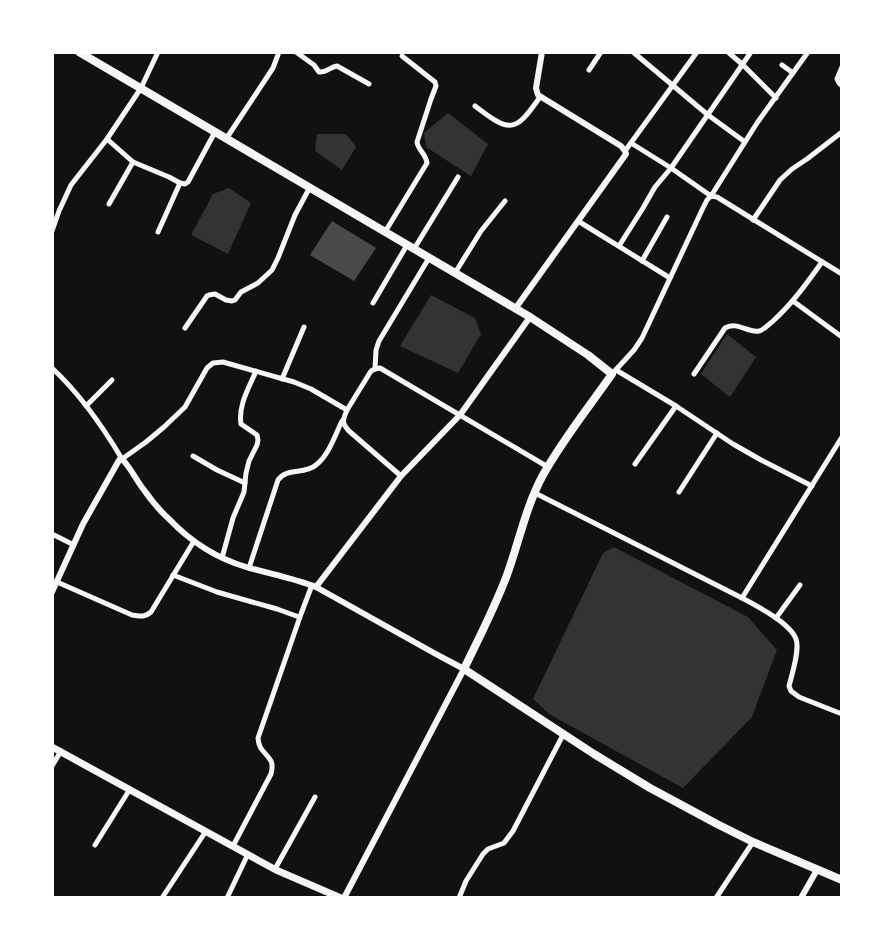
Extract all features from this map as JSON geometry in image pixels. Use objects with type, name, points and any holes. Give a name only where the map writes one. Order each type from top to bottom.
[{"type":"main road","points":[[79,52],[516,308],[614,372],[562,444],[543,475],[500,594],[464,668],[594,754],[650,788],[753,842],[842,880]]},
{"type":"main road","points":[[52,747],[275,869],[343,898]]},
{"type":"street","points":[[52,231],[71,185],[107,139],[141,88],[158,52]]},
{"type":"street","points":[[226,138],[273,68],[279,52]]},
{"type":"street","points":[[296,52],[319,72],[337,66],[369,84]]},
{"type":"street","points":[[542,52],[536,88],[540,97],[621,146],[625,151]]},
{"type":"street","points":[[589,70],[601,52]]},
{"type":"street","points":[[633,52],[708,115],[745,142]]},
{"type":"street","points":[[516,308],[624,157],[625,151],[697,52]]},
{"type":"street","points":[[728,52],[743,64],[776,98]]},
{"type":"street","points":[[619,246],[644,208],[655,187],[671,168],[751,52]]},
{"type":"street","points":[[808,52],[707,200],[642,338],[614,372],[676,406],[761,460],[812,486]]},
{"type":"street","points":[[385,232],[427,163],[427,158],[418,148],[417,142],[436,86],[435,82],[402,56]]},
{"type":"street","points":[[782,65],[793,73]]},
{"type":"street","points":[[842,67],[837,79],[838,83],[842,86]]},
{"type":"street","points":[[475,106],[499,123],[507,125],[516,124],[523,120],[540,97]]},
{"type":"street","points":[[107,139],[132,162],[186,184],[215,132]]},
{"type":"street","points":[[753,220],[780,180],[842,132]]},
{"type":"street","points":[[631,143],[711,196],[842,274]]},
{"type":"street","points":[[109,204],[132,162]]},
{"type":"street","points":[[373,303],[458,177]]},
{"type":"street","points":[[158,232],[180,183]]},
{"type":"street","points":[[186,328],[207,296],[215,294],[232,301],[241,292],[258,283],[272,270],[295,215],[310,187]]},
{"type":"street","points":[[455,273],[481,231],[506,201]]},
{"type":"street","points":[[642,261],[667,217]]},
{"type":"street","points":[[578,221],[670,278]]},
{"type":"street","points":[[375,369],[376,350],[379,342],[429,258]]},
{"type":"street","points":[[694,374],[725,328],[735,325],[750,330],[758,331],[763,329],[793,301],[822,262]]},
{"type":"street","points":[[793,301],[842,337]]},
{"type":"street","points":[[233,846],[271,774],[271,761],[260,750],[258,738],[299,618],[314,586],[401,476],[460,415],[530,317]]},
{"type":"street","points":[[282,379],[304,327]]},
{"type":"street","points":[[194,541],[151,612],[142,617],[54,587],[83,524],[120,460],[146,442],[185,407],[207,368],[213,363],[222,362],[294,382],[311,389],[347,410]]},
{"type":"street","points":[[249,568],[278,480],[287,472],[307,470],[322,460],[347,410],[371,371],[375,369],[380,368],[548,467]]},
{"type":"street","points":[[54,372],[86,406],[144,490],[168,519],[199,546],[222,558],[249,568],[314,586],[464,668],[343,898]]},
{"type":"street","points":[[222,558],[233,518],[244,492],[246,473],[258,440],[257,435],[241,424],[242,403],[256,372]]},
{"type":"street","points":[[86,406],[112,380]]},
{"type":"street","points":[[635,464],[676,406]]},
{"type":"street","points":[[343,419],[344,426],[348,431],[401,476]]},
{"type":"street","points":[[679,492],[717,433]]},
{"type":"street","points":[[742,598],[842,437]]},
{"type":"street","points":[[193,456],[245,483]]},
{"type":"street","points":[[535,493],[742,598],[776,618],[791,630],[796,639],[797,649],[789,686],[791,691],[799,697],[842,714]]},
{"type":"street","points":[[52,534],[74,544]]},
{"type":"street","points":[[173,575],[217,592],[277,609],[299,618]]},
{"type":"street","points":[[776,618],[800,586]]},
{"type":"street","points":[[459,898],[466,881],[483,854],[488,849],[504,843],[513,831],[564,733]]},
{"type":"street","points":[[52,766],[61,752]]},
{"type":"street","points":[[95,845],[130,789]]},
{"type":"street","points":[[275,869],[315,797]]},
{"type":"street","points":[[162,898],[206,831]]},
{"type":"street","points":[[716,898],[753,842]]},
{"type":"street","points":[[227,898],[248,854]]},
{"type":"street","points":[[801,898],[817,870]]},
{"type":"shaded area","points":[[448,113],[488,144],[471,176],[426,147],[424,133]]},
{"type":"shaded area","points":[[317,134],[346,134],[356,147],[342,170],[315,151]]},
{"type":"shaded area","points":[[229,188],[251,203],[228,254],[191,235],[213,194]]},
{"type":"shaded area","points":[[431,295],[475,318],[481,334],[458,373],[400,346]]},
{"type":"shaded area","points":[[727,334],[756,357],[730,397],[701,374]]},
{"type":"shaded area","points":[[614,547],[748,617],[777,650],[752,717],[683,788],[549,714],[533,699],[603,553]]},
{"type":"building","points":[[332,221],[376,248],[354,281],[310,255]]}]
